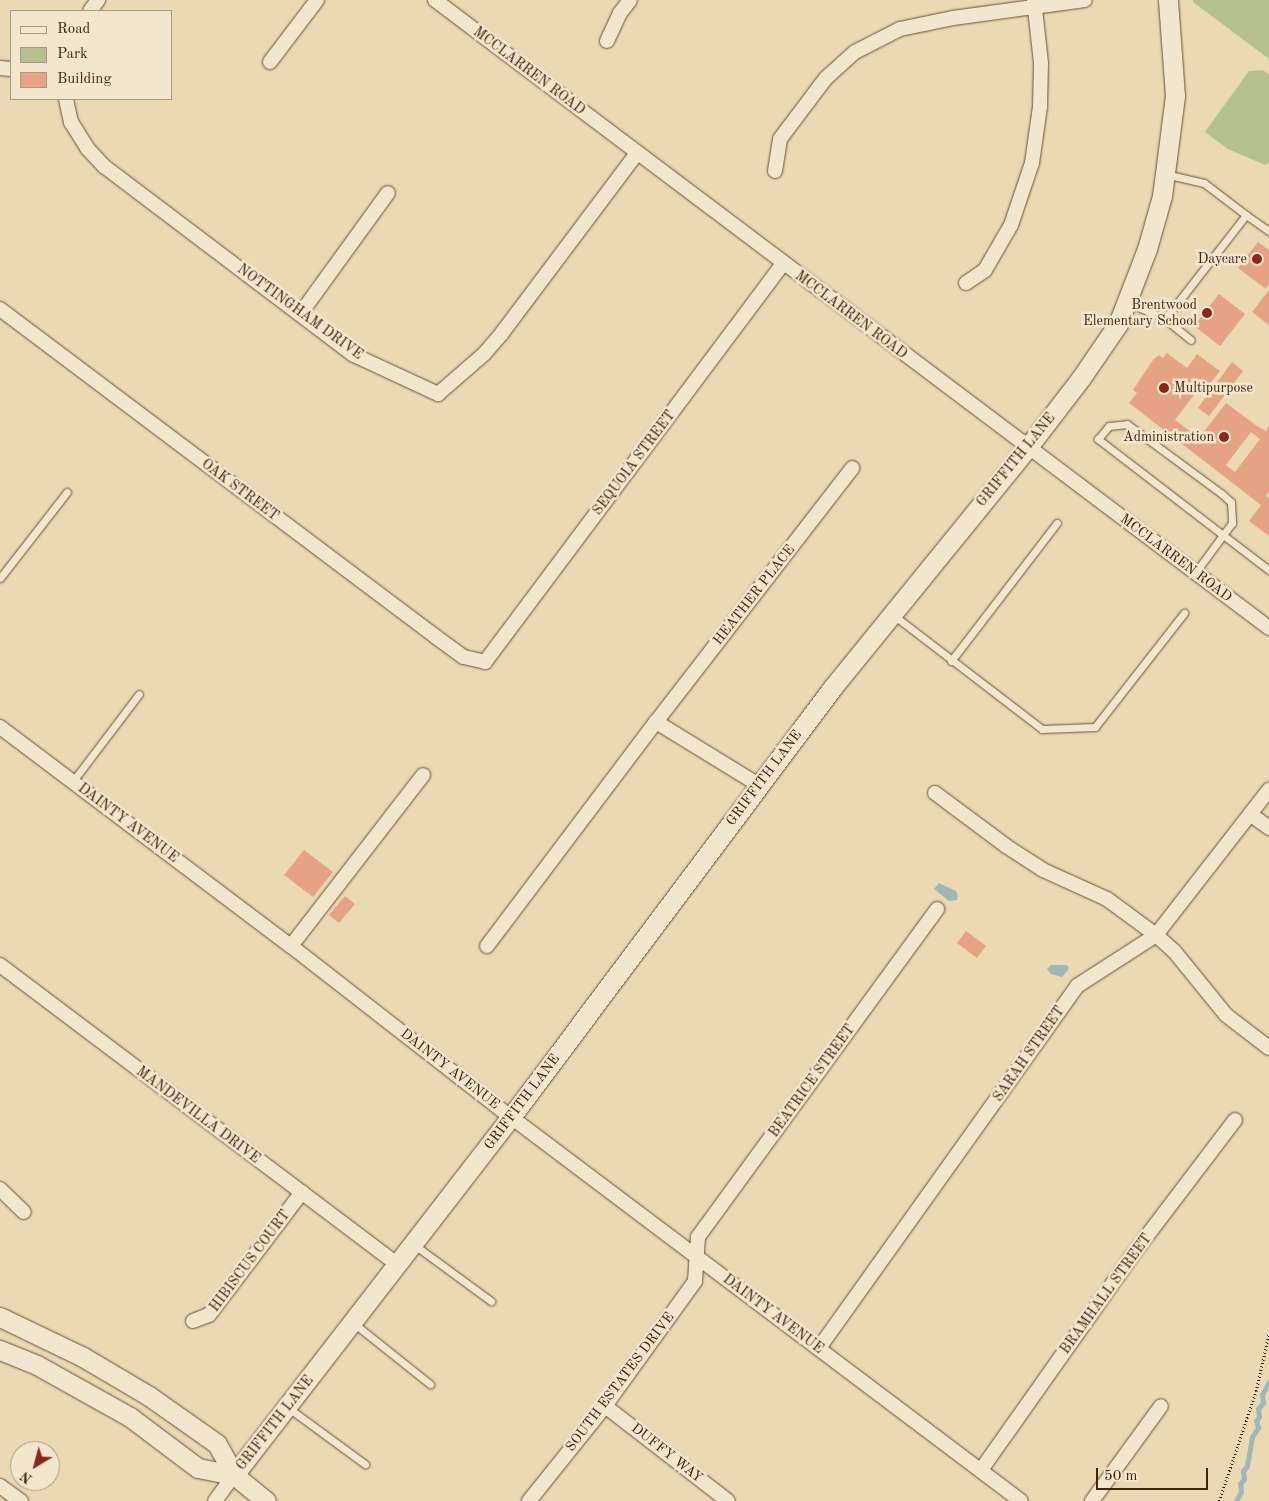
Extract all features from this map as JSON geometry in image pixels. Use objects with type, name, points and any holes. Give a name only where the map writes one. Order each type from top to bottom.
[{"type":"street","points":[[270,62],[317,0]]},
{"type":"street","name":"MCCLARREN ROAD","points":[[435,0],[783,264],[1269,628]]},
{"type":"street","points":[[607,41],[620,13],[630,0]]},
{"type":"street","points":[[775,171],[780,139],[826,78],[855,52],[900,29],[1034,4],[1085,0]]},
{"type":"street","name":"GRIFFITH LANE","points":[[215,1501],[511,1117],[833,686],[1028,447],[1081,378],[1118,324],[1147,249],[1162,196],[1175,96],[1168,0]]},
{"type":"street","points":[[966,283],[985,270],[1011,225],[1032,164],[1040,106],[1041,63],[1034,4]]},
{"type":"street","name":"NOTTINGHAM DRIVE","points":[[66,100],[70,122],[87,148],[105,167],[301,313],[354,355],[438,394],[484,354],[502,334],[636,153]]},
{"type":"street","points":[[301,313],[388,193]]},
{"type":"street","name":"SEQUOIA STREET","points":[[485,662],[783,264]]},
{"type":"street","name":"OAK STREET","points":[[0,309],[450,647],[464,657],[485,662]]},
{"type":"street","name":"HEATHER PLACE","points":[[487,946],[656,722],[852,468]]},
{"type":"street","points":[[656,722],[759,785]]},
{"type":"street","name":"DAINTY AVENUE","points":[[0,727],[291,946],[511,1117],[1021,1501]]},
{"type":"street","points":[[291,946],[423,775]]},
{"type":"street","name":"SARAH STREET","points":[[819,1348],[1077,986],[1156,935],[1269,790]]},
{"type":"street","points":[[935,793],[1006,846],[1035,865],[1107,899],[1156,935],[1174,951],[1226,1015],[1269,1048]]},
{"type":"street","points":[[1250,814],[1269,828]]},
{"type":"street","name":"BEATRICE STREET","points":[[697,1256],[698,1237],[937,909]]},
{"type":"street","name":"MANDEVILLA DRIVE","points":[[0,965],[397,1264]]},
{"type":"street","name":"BRAMHALL STREET","points":[[980,1470],[1132,1258],[1235,1120]]},
{"type":"street","points":[[0,1189],[24,1212]]},
{"type":"street","name":"HIBISCUS COURT","points":[[193,1321],[209,1315],[302,1192]]},
{"type":"street","name":"SOUTH ESTATES DRIVE","points":[[529,1501],[605,1406],[695,1281],[697,1256]]},
{"type":"street","points":[[0,1318],[83,1357],[149,1396],[218,1444],[234,1475],[266,1501]]},
{"type":"street","points":[[0,1350],[37,1365],[130,1418],[198,1468],[234,1475]]},
{"type":"street","name":"DUFFY WAY","points":[[605,1406],[728,1501]]},
{"type":"street","points":[[1092,1501],[1161,1406]]},
{"type":"street","points":[[0,1486],[21,1501]]},
{"type":"lane","points":[[1165,174],[1204,184],[1269,231]]},
{"type":"lane","points":[[1165,319],[1246,215]]},
{"type":"lane","points":[[1127,302],[1165,319],[1191,340]]},
{"type":"lane","points":[[1195,573],[1223,535],[1232,523],[1231,502],[1127,424],[1109,426],[1098,439],[1223,535],[1269,570]]},
{"type":"lane","points":[[0,578],[67,492]]},
{"type":"lane","points":[[951,661],[1057,523]]},
{"type":"lane","points":[[892,614],[1042,729],[1095,727],[1184,613]]},
{"type":"lane","points":[[73,781],[139,694]]},
{"type":"lane","points":[[412,1244],[491,1301]]},
{"type":"lane","points":[[352,1322],[430,1384]]},
{"type":"lane","points":[[287,1407],[365,1464]]},
{"type":"path","points":[[1219,1501],[1256,1391],[1269,1333]]},
{"type":"green space","points":[[1193,0],[1269,0],[1269,59],[1193,2]]},
{"type":"green space","points":[[1263,70],[1269,74],[1269,163],[1265,165],[1228,149],[1205,132],[1249,71]]},
{"type":"water","points":[[939,883],[956,891],[957,900],[949,901],[934,889]]},
{"type":"water","points":[[1051,965],[1066,965],[1069,967],[1062,977],[1051,974],[1047,969]]},
{"type":"building","name":"Daycare","points":[[1258,242],[1269,250],[1269,284],[1266,289],[1238,268]]},
{"type":"building","points":[[1269,290],[1269,325],[1252,312]]},
{"type":"building","points":[[1219,294],[1245,314],[1220,346],[1194,326]]},
{"type":"building","points":[[1167,353],[1187,368],[1197,354],[1220,371],[1202,394],[1197,391],[1175,420],[1199,438],[1226,403],[1266,431],[1269,426],[1269,492],[1266,496],[1269,498],[1269,536],[1249,521],[1261,505],[1129,403],[1137,393],[1133,390],[1153,360],[1159,355],[1163,358]],"holes":[[[1251,432],[1260,439],[1235,472],[1226,465]]]},
{"type":"building","points":[[1232,362],[1243,371],[1209,416],[1198,408]]},
{"type":"building","points":[[304,850],[333,872],[313,897],[284,875]]},
{"type":"building","points":[[345,896],[355,904],[339,923],[329,915]]},
{"type":"building","points":[[966,931],[986,946],[977,958],[957,943]]},
{"type":"waterway","points":[[1236,1501],[1241,1492],[1240,1484],[1244,1479],[1243,1471],[1247,1466],[1252,1437],[1258,1428],[1256,1421],[1259,1417],[1258,1409],[1263,1403],[1262,1395],[1269,1382]]},
{"type":"place","name":"Daycare","points":[[1257,259]]},
{"type":"place","name":"Brentwood Elementary School","points":[[1207,313]]},
{"type":"place","name":"Multipurpose","points":[[1164,388]]},
{"type":"place","name":"Administration","points":[[1224,437]]}]
